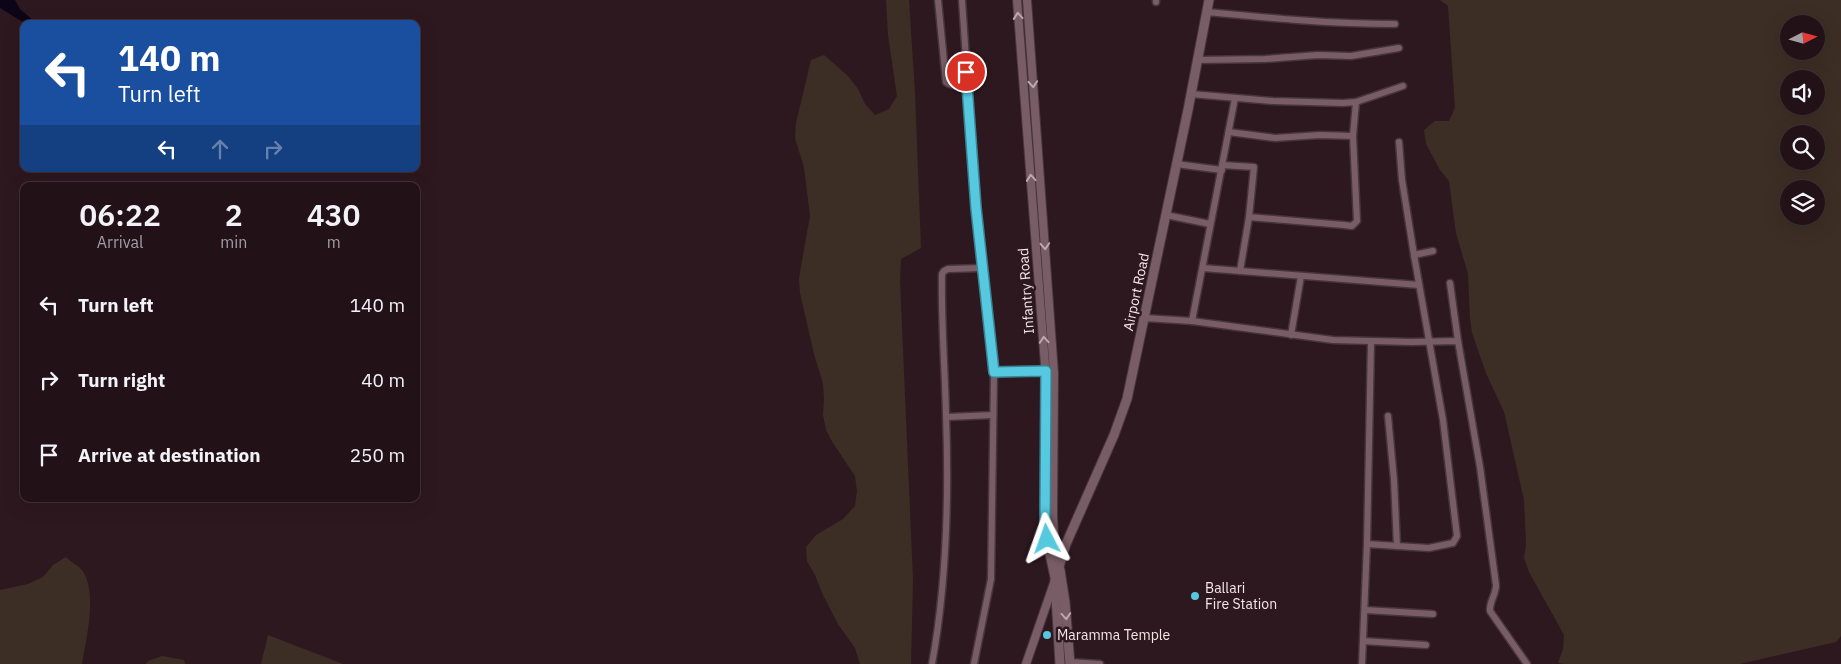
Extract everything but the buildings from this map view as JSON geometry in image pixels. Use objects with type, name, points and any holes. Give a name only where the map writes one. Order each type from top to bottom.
[{"type":"main road","name":"Airport Road","points":[[1055,580],[1066,544],[1114,435],[1126,399],[1191,94],[1209,0]]},
{"type":"main road","points":[[1060,568],[1070,663]]},
{"type":"main road","points":[[1055,580],[1060,664]]},
{"type":"street","points":[[938,0],[946,82],[967,88]]},
{"type":"street","points":[[962,0],[967,88],[982,268],[994,372],[991,579],[974,664]]},
{"type":"street","name":"Infantry Road","points":[[1017,0],[1046,371],[1045,525],[1048,552],[1055,580]]},
{"type":"street","name":"Infantry Road","points":[[1027,0],[1054,373],[1053,517],[1060,568]]},
{"type":"street","points":[[1207,12],[1350,24],[1395,24]]},
{"type":"street","points":[[1198,60],[1265,59],[1318,55],[1351,56],[1400,48]]},
{"type":"street","points":[[1191,94],[1273,101],[1356,102],[1403,86]]},
{"type":"street","points":[[1192,321],[1235,98]]},
{"type":"street","points":[[1249,217],[1352,226],[1357,221],[1353,136],[1356,102]]},
{"type":"street","points":[[1229,132],[1275,138],[1320,135],[1353,136]]},
{"type":"street","points":[[1367,544],[1429,548],[1453,543],[1457,536],[1443,420],[1402,180],[1400,142]]},
{"type":"street","points":[[1176,164],[1222,168],[1254,167],[1249,217],[1240,271]]},
{"type":"street","points":[[1166,214],[1210,224]]},
{"type":"street","points":[[1414,254],[1433,251]]},
{"type":"street","points":[[932,664],[938,634],[946,538],[946,417],[942,274],[948,269],[982,268]]},
{"type":"street","points":[[1203,268],[1419,285]]},
{"type":"street","points":[[1291,335],[1301,276]]},
{"type":"street","points":[[1450,282],[1480,468],[1496,586],[1490,611],[1526,664]]},
{"type":"street","points":[[1144,318],[1192,321],[1333,340],[1371,342],[1458,341]]},
{"type":"street","points":[[1362,664],[1367,544],[1371,342]]},
{"type":"street","points":[[994,372],[1046,371]]},
{"type":"street","points":[[946,417],[993,414]]},
{"type":"street","points":[[1388,416],[1394,480],[1397,546]]},
{"type":"street","points":[[1026,664],[1055,580]]},
{"type":"street","points":[[1365,610],[1433,614]]},
{"type":"street","points":[[1363,641],[1426,645]]},
{"type":"street","points":[[1070,663],[1100,664]]},
{"type":"shaded area","points":[[0,0],[15,0],[20,9],[33,20],[20,20],[0,8]]},
{"type":"shaded area","points":[[886,0],[909,0],[921,248],[901,259],[900,281],[913,580],[911,664],[860,664],[855,648],[838,624],[807,561],[806,547],[816,535],[843,519],[855,506],[857,491],[855,476],[826,430],[823,415],[823,383],[814,354],[800,293],[799,278],[810,216],[804,167],[795,138],[796,123],[811,60],[824,55],[848,76],[858,89],[865,104],[875,115],[889,109],[897,96],[888,35]]},
{"type":"shaded area","points":[[1440,0],[1841,0],[1841,636],[1836,642],[1740,664],[1558,663],[1563,649],[1564,635],[1529,572],[1524,558],[1526,544],[1524,500],[1504,412],[1486,373],[1472,333],[1468,274],[1456,233],[1449,181],[1440,170],[1426,144],[1424,130],[1435,121],[1449,121],[1455,108],[1448,6]]},
{"type":"shaded area","points":[[66,557],[84,573],[90,594],[88,631],[82,664],[0,664],[0,590],[28,584],[43,577],[53,565]]},
{"type":"shaded area","points":[[268,635],[343,664],[261,664]]},
{"type":"shaded area","points":[[162,656],[184,660],[185,664],[146,664],[148,661]]},
{"type":"place","name":"Ballari Fire Station","points":[[1195,596]]},
{"type":"place","name":"Maramma Temple","points":[[1047,635]]},
{"type":"route","points":[[966,72],[976,208],[994,372],[1046,371],[1045,525],[1047,539]]}]
